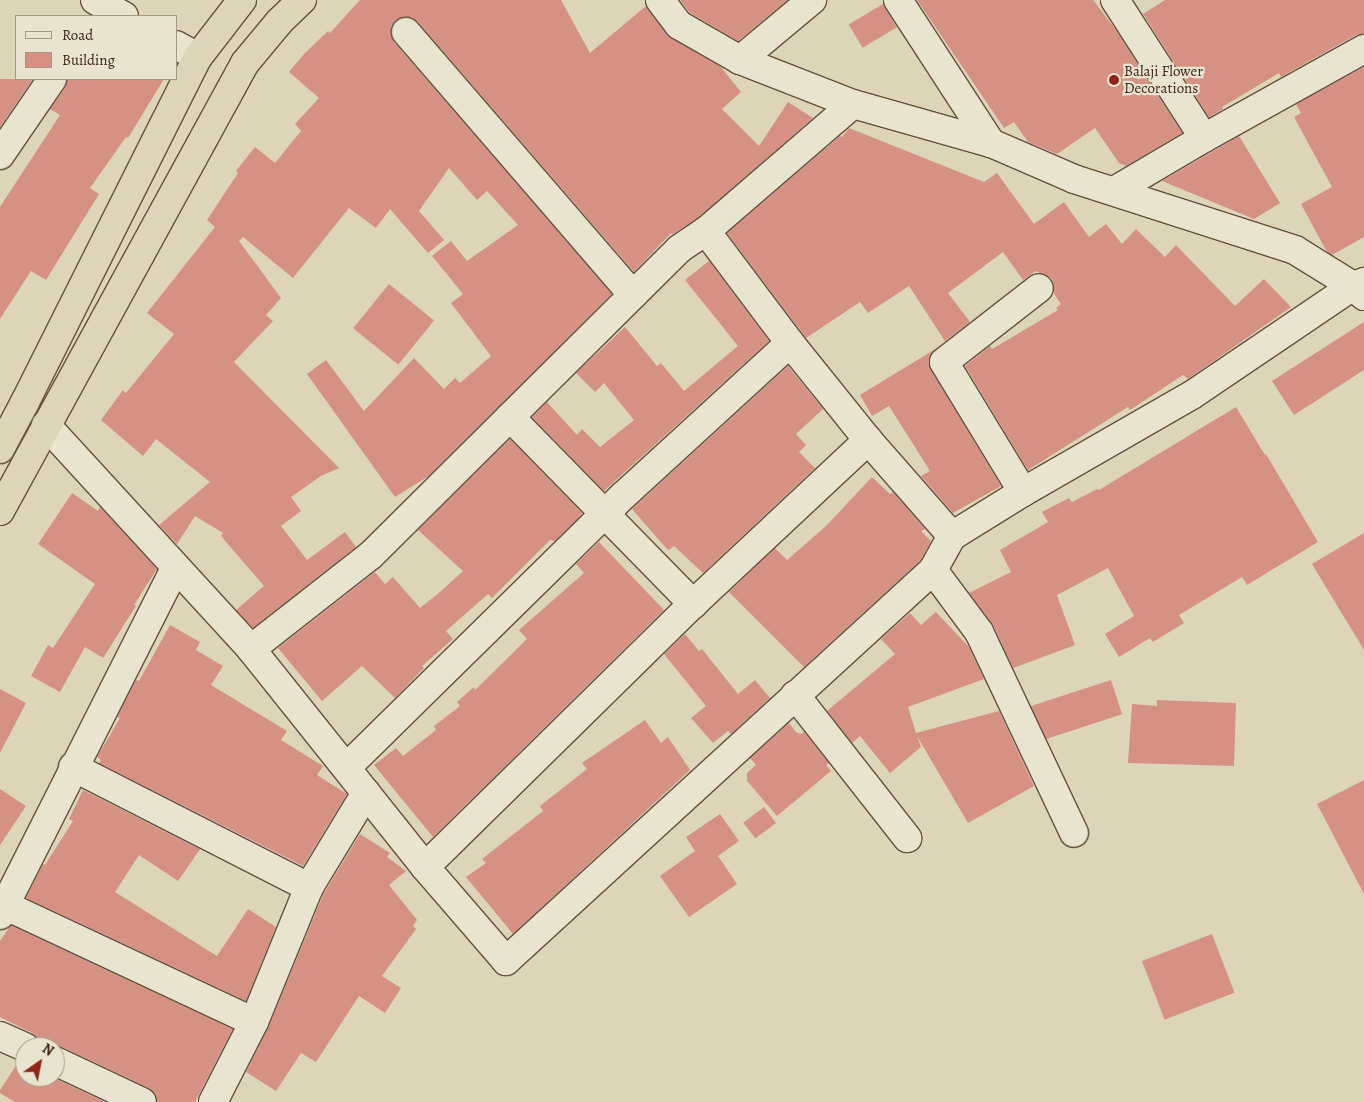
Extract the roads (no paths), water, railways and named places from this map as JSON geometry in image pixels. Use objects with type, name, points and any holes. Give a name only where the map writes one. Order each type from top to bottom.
[{"type":"highway","points":[[178,71],[187,51],[241,0]]},
{"type":"highway","points":[[0,511],[245,62],[278,22],[302,0]]},
{"type":"highway","points":[[0,448],[26,402],[174,80]]},
{"type":"street","points":[[46,425],[251,649],[425,867],[506,961],[933,570],[952,536],[1023,492],[1192,395],[1360,288],[1295,250],[1074,179],[991,142],[853,104],[740,60],[679,25],[660,0]]},
{"type":"street","points":[[740,60],[812,0]]},
{"type":"street","points":[[898,0],[991,142]]},
{"type":"street","points":[[1115,0],[1204,138]]},
{"type":"street","points":[[406,32],[634,295]]},
{"type":"street","points":[[1114,192],[1204,138],[1364,49]]},
{"type":"street","points":[[0,155],[51,80]]},
{"type":"street","points":[[251,649],[371,555],[680,249],[706,231],[853,104]]},
{"type":"street","points":[[706,231],[790,343],[868,440],[952,536]]},
{"type":"street","points":[[1023,492],[944,362],[1039,288]]},
{"type":"street","points":[[347,767],[604,515],[790,343]]},
{"type":"street","points":[[510,417],[692,604]]},
{"type":"street","points":[[425,867],[692,604],[868,440]]},
{"type":"street","points":[[175,568],[2,907],[254,1022]]},
{"type":"street","points":[[933,570],[980,632],[1074,833]]},
{"type":"street","points":[[795,695],[907,838]]},
{"type":"street","points":[[73,767],[309,887]]},
{"type":"street","points":[[213,1102],[254,1022],[309,887],[366,793]]},
{"type":"street","points":[[0,1036],[15,1043]]},
{"type":"street","points":[[65,1066],[142,1102]]},
{"type":"place","name":"Balaji Flower Decorations","points":[[1114,80]]}]
